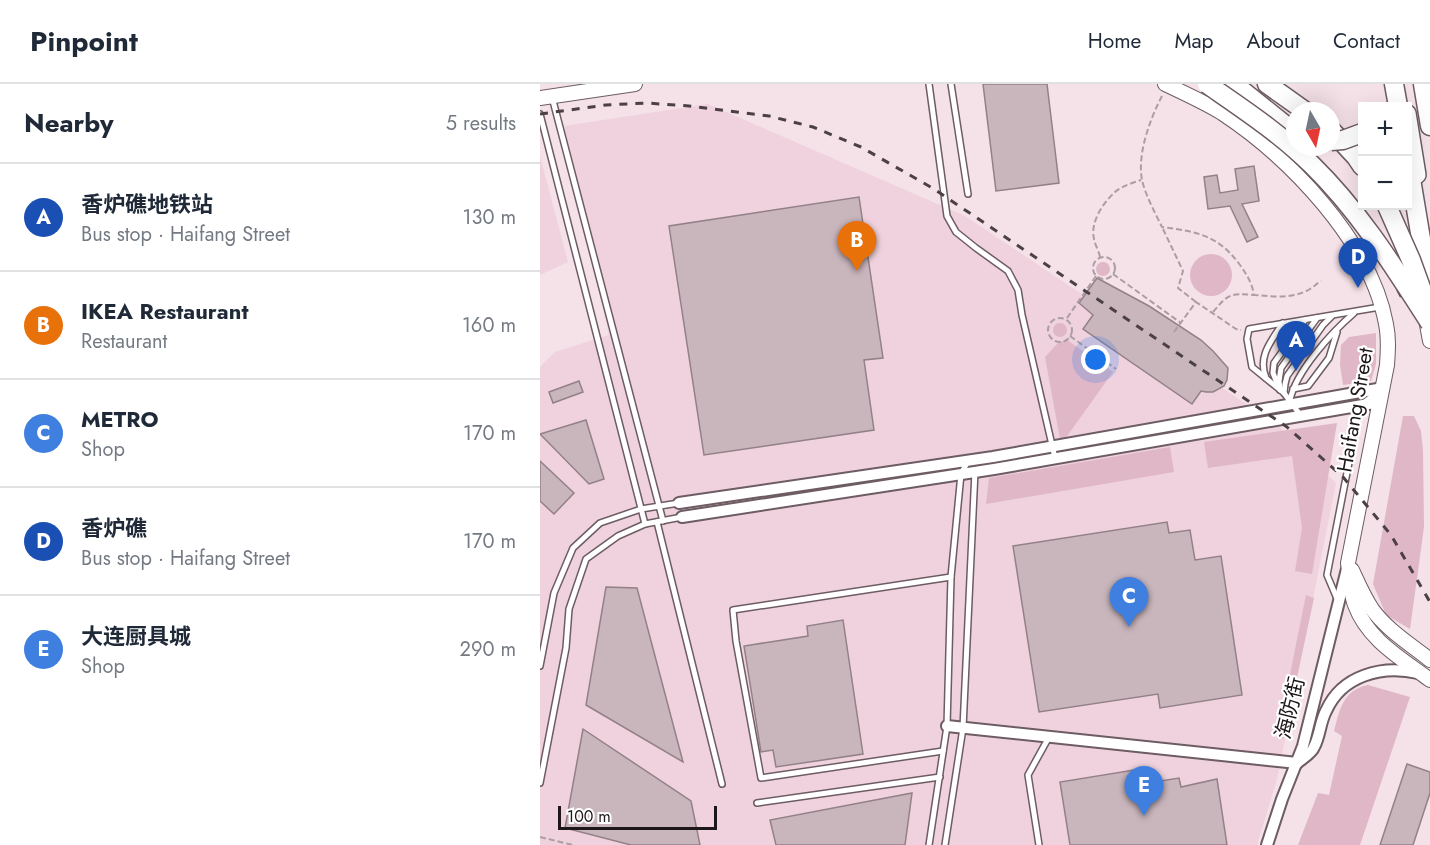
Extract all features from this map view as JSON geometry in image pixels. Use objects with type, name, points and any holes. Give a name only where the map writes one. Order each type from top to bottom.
[{"type":"highway","points":[[1207,84],[1312,164],[1347,202],[1382,248],[1430,323]]},
{"type":"highway","points":[[1233,84],[1286,126]]},
{"type":"highway","points":[[1267,84],[1292,102]]},
{"type":"highway","points":[[1426,91],[1430,126]]},
{"type":"highway","points":[[1340,140],[1358,134]]},
{"type":"highway","points":[[1340,140],[1358,160]]},
{"type":"highway","points":[[1412,190],[1430,293]]},
{"type":"highway","points":[[1389,210],[1412,260],[1430,314]]},
{"type":"main road","points":[[1412,142],[1430,246]]},
{"type":"street","points":[[546,98],[635,84]]},
{"type":"street","name":"Haifang Street","points":[[1167,84],[1220,112],[1259,140],[1293,171],[1328,211],[1354,246],[1371,276],[1387,326],[1389,346],[1383,388],[1348,563],[1354,603],[1364,625],[1383,645],[1426,677]]},
{"type":"street","points":[[1219,84],[1220,112]]},
{"type":"street","points":[[1408,210],[1430,341]]},
{"type":"street","points":[[679,503],[968,461],[1291,402],[1383,388]]},
{"type":"street","points":[[682,517],[975,472],[1380,402]]},
{"type":"street","points":[[1348,563],[1371,608],[1395,633],[1430,660]]},
{"type":"street","name":"海防街","points":[[1297,763],[1348,563]]},
{"type":"street","name":"海防街","points":[[1297,763],[1314,749],[1327,707],[1354,679],[1381,671],[1408,671],[1426,677]]},
{"type":"street","points":[[947,726],[1297,763],[1267,845]]},
{"type":"lane","points":[[929,84],[947,216],[956,232],[1008,271],[1018,290],[1055,458]]},
{"type":"lane","points":[[951,84],[969,194]]},
{"type":"lane","points":[[546,98],[659,506],[660,522],[722,784]]},
{"type":"lane","points":[[540,114],[645,524]]},
{"type":"lane","points":[[1301,416],[1282,392],[1252,367],[1247,339],[1249,329],[1382,307]]},
{"type":"lane","points":[[1291,402],[1292,389],[1313,358],[1355,312]]},
{"type":"lane","points":[[1282,392],[1287,376],[1323,325],[1333,315]]},
{"type":"lane","points":[[1282,392],[1279,381],[1281,368],[1317,318]]},
{"type":"lane","points":[[1282,392],[1274,379],[1274,363],[1305,320]]},
{"type":"lane","points":[[1266,379],[1262,365],[1265,351],[1283,323]]},
{"type":"lane","points":[[1292,389],[1308,386],[1329,358],[1339,327]]},
{"type":"lane","points":[[1339,602],[1327,575],[1359,406],[1383,388]]},
{"type":"lane","points":[[929,845],[947,726],[951,577],[961,474],[968,461],[975,472],[963,728],[945,845]]},
{"type":"lane","points":[[540,666],[554,593],[573,548],[600,524],[641,509],[679,503]]},
{"type":"lane","points":[[540,783],[566,648],[569,609],[586,559],[618,536],[645,524],[682,517]]},
{"type":"lane","points":[[944,751],[761,778],[732,610],[951,577]]},
{"type":"lane","points":[[1039,845],[1028,775],[1048,737]]},
{"type":"lane","points":[[757,803],[940,777]]},
{"type":"path","points":[[1167,84],[1144,142],[1142,180],[1183,271],[1178,288],[1236,329],[1249,329]]},
{"type":"path","points":[[1100,257],[1093,238],[1098,213],[1116,191],[1142,180]]},
{"type":"path","points":[[1162,227],[1191,231],[1213,239],[1231,253],[1252,284],[1254,295]]},
{"type":"path","points":[[1100,257],[1113,260],[1115,267],[1111,277],[1104,279],[1096,276],[1093,266],[1096,260],[1100,257]]},
{"type":"path","points":[[1113,274],[1181,322]]},
{"type":"path","points":[[1066,319],[1096,276]]},
{"type":"path","points":[[1212,312],[1226,297],[1237,293],[1279,297],[1304,292],[1321,281]]},
{"type":"path","points":[[1174,332],[1196,302]]},
{"type":"path","points":[[1060,318],[1066,319],[1072,326],[1070,336],[1064,341],[1052,339],[1048,328],[1052,321],[1060,318]]},
{"type":"path","points":[[1070,336],[1116,369]]},
{"type":"path","points":[[540,837],[573,845]]},
{"type":"shaded area","points":[[708,104],[965,216],[1279,426],[1336,483],[1277,779],[1257,845],[540,845],[540,367],[555,352],[609,335],[564,126]]},
{"type":"shaded area","points":[[540,156],[568,262],[540,275]]},
{"type":"shaded area","points":[[1211,254],[1226,260],[1232,275],[1226,290],[1211,296],[1196,290],[1190,275],[1196,260]]},
{"type":"shaded area","points":[[1100,262],[1106,262],[1110,269],[1106,276],[1100,276],[1096,272],[1096,266]]},
{"type":"shaded area","points":[[1057,323],[1063,323],[1067,330],[1063,337],[1057,337],[1053,333],[1053,327]]},
{"type":"shaded area","points":[[1376,333],[1376,364],[1371,381],[1343,385],[1340,365],[1341,345],[1349,337]]},
{"type":"shaded area","points":[[1067,340],[1113,372],[1065,439],[1060,439],[1045,357],[1059,342]]},
{"type":"shaded area","points":[[1403,416],[1414,416],[1421,431],[1423,450],[1424,527],[1410,629],[1386,615],[1373,584]]},
{"type":"shaded area","points":[[1337,423],[1312,574],[1295,571],[1302,528],[1292,456],[1208,468],[1204,442]]},
{"type":"shaded area","points":[[1170,447],[1174,472],[986,504],[989,478]]},
{"type":"shaded area","points":[[1306,595],[1314,598],[1284,738],[1277,739]]},
{"type":"shaded area","points":[[1368,685],[1410,697],[1360,845],[1298,845],[1318,793],[1329,795],[1342,736],[1334,731],[1341,708],[1353,691]]},
{"type":"building","points":[[983,84],[1047,84],[1059,183],[996,191]]},
{"type":"building","points":[[1254,166],[1259,201],[1242,204],[1258,237],[1247,242],[1230,206],[1208,209],[1204,177],[1217,175],[1220,193],[1238,190],[1235,169]]},
{"type":"building","points":[[859,197],[883,358],[864,360],[874,430],[704,455],[669,226]]},
{"type":"building","points":[[1097,278],[1149,306],[1201,340],[1228,368],[1224,386],[1213,392],[1201,391],[1192,404],[1083,329],[1093,315],[1079,303]]},
{"type":"building","points":[[579,381],[583,392],[553,403],[549,392]]},
{"type":"building","points":[[586,420],[604,479],[589,484],[540,434]]},
{"type":"building","points":[[540,461],[574,493],[554,514],[540,501]]},
{"type":"building","points":[[1167,522],[1169,533],[1190,530],[1195,560],[1221,556],[1242,695],[1160,708],[1158,694],[1039,712],[1013,546]]},
{"type":"building","points":[[606,587],[637,588],[683,762],[586,705]]},
{"type":"building","points":[[843,620],[863,754],[776,767],[773,750],[761,752],[744,646],[808,636],[807,626]]},
{"type":"building","points":[[583,729],[691,801],[700,845],[631,845],[565,828]]},
{"type":"building","points":[[1407,764],[1430,772],[1430,793],[1413,845],[1380,845]]},
{"type":"building","points":[[1140,769],[1142,784],[1179,778],[1181,787],[1217,779],[1227,845],[1070,845],[1060,782]]},
{"type":"building","points":[[912,793],[905,845],[776,845],[770,820]]},
{"type":"railway","points":[[1216,84],[1257,113],[1286,138]]},
{"type":"railway","points":[[540,114],[606,105],[647,103],[689,106],[769,116],[813,127],[861,147],[934,189],[1287,427],[1343,477],[1391,535],[1430,602]]},
{"type":"railway","points":[[1305,156],[1356,220],[1404,302]]},
{"type":"place","name":"IKEA Restaurant","points":[[857,271]]},
{"type":"place","name":"香炉礁","points":[[1358,288]]},
{"type":"place","name":"香炉礁地铁站","points":[[1296,371]]},
{"type":"place","name":"METRO","points":[[1129,627]]},
{"type":"place","name":"大连厨具城","points":[[1144,816]]}]
